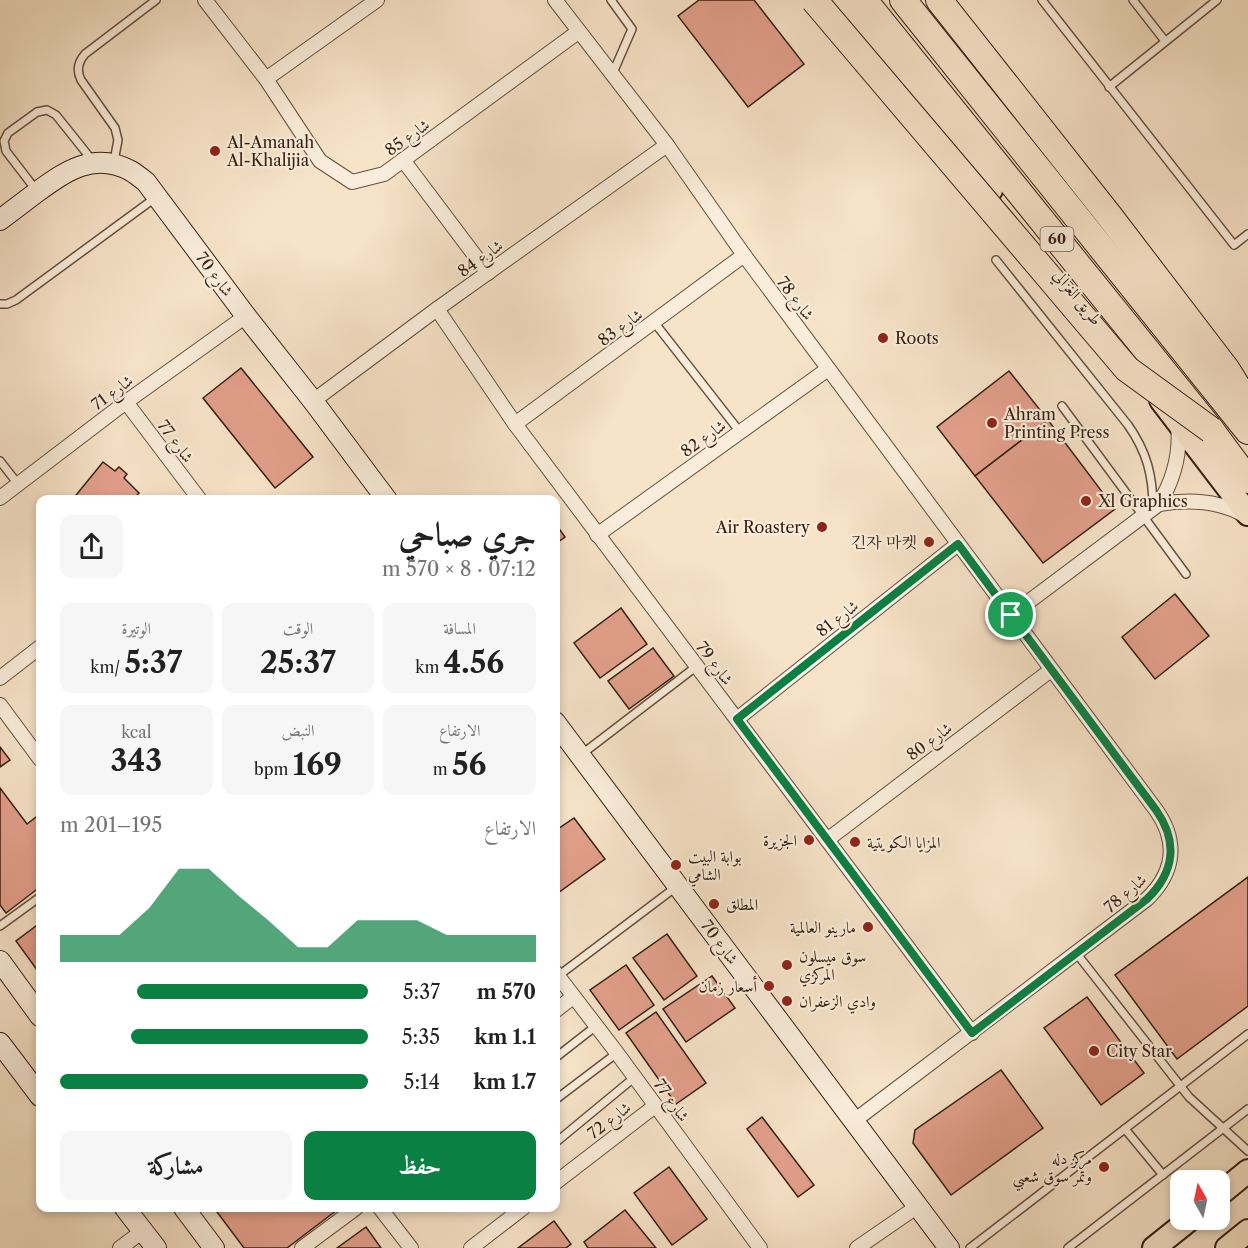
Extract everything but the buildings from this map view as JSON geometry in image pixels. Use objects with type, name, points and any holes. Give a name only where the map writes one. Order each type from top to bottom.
[{"type":"highway","points":[[814,0],[1127,369],[1211,430]]},
{"type":"highway","name":"طريق الغزالي","points":[[864,0],[1211,430],[1248,480]]},
{"type":"highway","name":"60","points":[[903,0],[1248,430]]},
{"type":"highway","points":[[939,0],[1111,218],[1227,370],[1248,404]]},
{"type":"main road","name":"طريق الغزالي","points":[[837,0],[1178,420],[1248,516]]},
{"type":"main road","points":[[918,0],[1248,415]]},
{"type":"main road","points":[[1230,1186],[1248,1171]]},
{"type":"main road","points":[[1154,1248],[1176,1230]]},
{"type":"main road","points":[[1227,1248],[1248,1231]]},
{"type":"street","name":"شارع 85","points":[[206,0],[266,79],[320,161],[352,182],[384,174],[578,32]]},
{"type":"street","points":[[266,79],[377,0]]},
{"type":"street","name":"شارع 78","points":[[555,0],[667,145],[744,255],[1160,815],[1168,831],[1170,844],[1168,868],[1163,880],[1147,899],[854,1121]]},
{"type":"street","name":"شارع 84","points":[[313,401],[437,309],[667,145]]},
{"type":"street","points":[[403,160],[488,273]]},
{"type":"street","points":[[0,220],[57,177],[75,167],[104,163]]},
{"type":"street","name":"شارع 70","points":[[104,163],[131,171],[146,182],[383,495]]},
{"type":"street","name":"شارع 83","points":[[515,424],[744,255]]},
{"type":"street","name":"شارع 79","points":[[437,309],[515,424],[597,535],[972,1033]]},
{"type":"street","name":"شارع 71","points":[[0,498],[126,402],[246,316]]},
{"type":"street","name":"شارع 82","points":[[597,535],[828,369]]},
{"type":"street","name":"شارع 77","points":[[126,402],[196,495]]},
{"type":"street","points":[[1011,615],[1152,509],[1170,484],[1176,464],[1179,450],[1178,420]]},
{"type":"street","points":[[1152,509],[1175,501],[1192,500],[1224,506],[1248,516]]},
{"type":"street","name":"شارع 81","points":[[737,719],[958,544]]},
{"type":"street","points":[[0,678],[36,650]]},
{"type":"street","name":"شارع 80","points":[[827,840],[1051,670]]},
{"type":"street","points":[[0,705],[36,754]]},
{"type":"street","name":"شارع 70","points":[[560,729],[949,1248]]},
{"type":"street","points":[[0,961],[36,1010]]},
{"type":"street","name":"شارع 77","points":[[560,979],[635,1077],[760,1248]]},
{"type":"street","points":[[560,1007],[573,997]]},
{"type":"street","points":[[0,1043],[36,1091]]},
{"type":"street","name":"شارع 72","points":[[560,1179],[656,1106]]},
{"type":"street","points":[[857,1248],[918,1206]]},
{"type":"street","points":[[128,1212],[156,1248]]},
{"type":"street","points":[[187,1212],[214,1248]]},
{"type":"street","points":[[302,1248],[351,1212]]},
{"type":"street","points":[[383,1212],[411,1248]]},
{"type":"street","points":[[471,1248],[518,1212]]},
{"type":"street","points":[[120,1248],[143,1231]]},
{"type":"lane","points":[[37,192],[6,151],[4,141],[8,133],[36,112],[47,110],[56,115],[104,163],[118,140],[115,128],[78,74],[80,59],[156,0]]},
{"type":"lane","points":[[611,0],[632,29],[612,75]]},
{"type":"lane","points":[[1042,0],[1234,245],[1248,234]]},
{"type":"lane","points":[[1133,0],[1165,41]]},
{"type":"lane","points":[[1109,87],[1217,0]]},
{"type":"lane","points":[[0,304],[8,304],[16,300],[157,197]]},
{"type":"lane","points":[[996,260],[1137,437],[1148,464],[1153,494],[1152,509]]},
{"type":"lane","points":[[654,322],[740,432]]},
{"type":"lane","points":[[1062,406],[1152,509],[1186,574]]},
{"type":"lane","points":[[0,461],[18,484]]},
{"type":"lane","points":[[580,756],[697,666]]},
{"type":"lane","points":[[560,971],[678,885]]},
{"type":"lane","points":[[0,926],[36,900]]},
{"type":"lane","points":[[1077,954],[1180,1086],[1199,1107],[1248,1151]]},
{"type":"lane","points":[[560,1054],[596,1026]]},
{"type":"lane","points":[[970,1248],[1248,1034]]},
{"type":"lane","points":[[560,1096],[617,1053]]},
{"type":"lane","points":[[560,1139],[635,1077]]},
{"type":"lane","points":[[1068,1248],[1248,1109]]},
{"type":"lane","points":[[1125,1129],[1163,1175]]},
{"type":"place","name":"Al-Amanah Al-Khalijia","points":[[215,151]]},
{"type":"place","name":"Roots","points":[[883,338]]},
{"type":"place","name":"Ahram Printing Press","points":[[992,423]]},
{"type":"place","name":"Xl Graphics","points":[[1086,501]]},
{"type":"place","name":"Air Roastery","points":[[822,527]]},
{"type":"place","name":"긴자 마켓","points":[[929,542]]},
{"type":"place","name":"الجزيرة","points":[[809,840]]},
{"type":"place","name":"المزايا الكويتية","points":[[855,842]]},
{"type":"place","name":"بوابة البيت الشامي","points":[[676,865]]},
{"type":"place","name":"المطلق","points":[[714,904]]},
{"type":"place","name":"مارينو العالمية","points":[[868,927]]},
{"type":"place","name":"سوق ميسلون المركزي","points":[[787,965]]},
{"type":"place","name":"أسعار زمان","points":[[769,986]]},
{"type":"place","name":"وادي الزعفران","points":[[787,1001]]},
{"type":"place","name":"City Star","points":[[1094,1051]]},
{"type":"place","name":"مركز دله وتمر سوق شعبي","points":[[1104,1167]]},
{"type":"route","points":[[958,544],[1011,615],[1163,820],[1168,831],[1170,856],[1163,880],[1147,899],[972,1033],[737,719],[958,544]]}]
